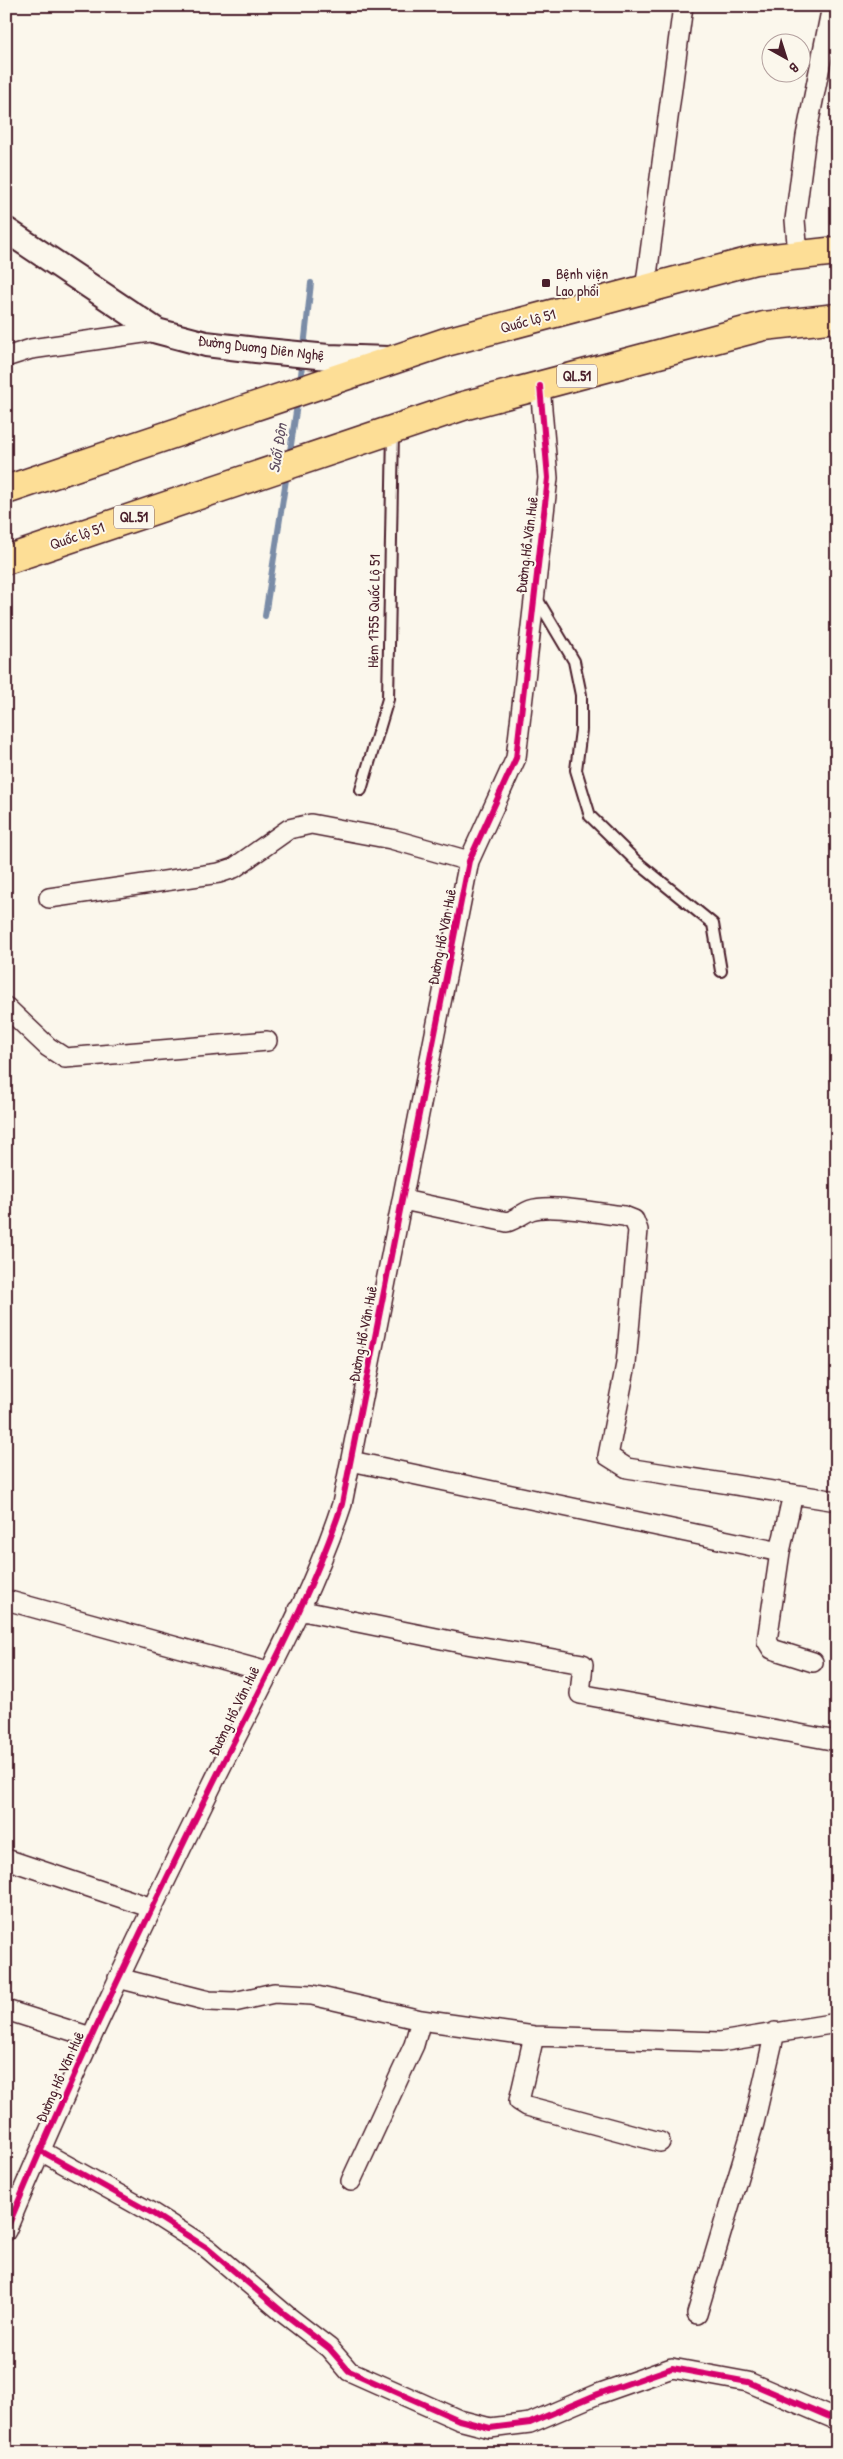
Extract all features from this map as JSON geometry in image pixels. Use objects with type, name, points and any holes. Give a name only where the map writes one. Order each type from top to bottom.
[{"type":"highway","name":"Quốc lộ 51","points":[[6,490],[446,342],[755,260],[837,251]]},
{"type":"highway","name":"QL.51","points":[[394,430],[464,406],[764,326],[837,318]]},
{"type":"highway","name":"Quốc lộ 51","points":[[6,560],[394,430]]},
{"type":"street","points":[[645,290],[683,6]]},
{"type":"street","points":[[798,255],[795,220],[806,136],[832,6]]},
{"type":"street","name":"Đường Duơng Diên Nghệ","points":[[6,230],[157,331],[206,344],[291,354],[397,359]]},
{"type":"street","points":[[6,357],[31,349],[157,331]]},
{"type":"street","name":"Đường Hồ Văn Huê","points":[[6,2231],[118,1978],[298,1610],[333,1531],[342,1504],[469,861],[516,758],[533,592],[548,478],[540,386]]},
{"type":"street","points":[[49,898],[219,873],[234,868],[289,829],[311,824],[391,839],[469,861]]},
{"type":"street","points":[[6,1007],[48,1047],[65,1058],[267,1041]]},
{"type":"street","points":[[403,1200],[507,1222],[520,1218],[529,1210],[544,1208],[624,1216],[634,1220],[638,1230],[626,1364],[608,1456],[628,1468],[837,1501]]},
{"type":"street","points":[[351,1461],[780,1552]]},
{"type":"street","points":[[792,1494],[780,1552],[767,1644],[772,1649],[813,1662]]},
{"type":"street","points":[[6,1600],[268,1672]]},
{"type":"street","points":[[298,1610],[456,1642],[583,1664],[580,1694],[837,1741]]},
{"type":"street","points":[[6,1859],[152,1908]]},
{"type":"street","points":[[118,1978],[209,2001],[234,2002],[274,1993],[312,1995],[420,2020],[534,2036],[720,2042],[837,2023]]},
{"type":"street","points":[[6,2010],[91,2037]]},
{"type":"street","points":[[351,2181],[414,2045],[420,2020]]},
{"type":"street","points":[[697,2314],[754,2123],[775,2032]]},
{"type":"street","points":[[534,2036],[519,2100],[526,2106],[660,2142]]},
{"type":"street","points":[[41,2151],[152,2213],[207,2248],[286,2315],[329,2348],[349,2371],[459,2420],[490,2428],[530,2423],[598,2394],[672,2368],[748,2382],[837,2420]]},
{"type":"lane","name":"Hẻm 1755 Quốc Lộ 51","points":[[362,790],[388,699],[394,430]]},
{"type":"lane","points":[[533,592],[574,662],[581,695],[581,730],[576,770],[590,816],[637,862],[714,924],[721,971]]},
{"type":"waterway","name":"Suối Độn","points":[[300,384],[311,283]]},
{"type":"waterway","name":"Suối Độn","points":[[289,458],[298,398]]},
{"type":"waterway","name":"Suối Độn","points":[[265,616],[287,473]]},
{"type":"cycle path","points":[[6,2231],[80,2062],[132,1951],[212,1785],[299,1612],[315,1576],[342,1504],[469,861],[516,758],[548,478],[540,386]]},
{"type":"cycle path","points":[[41,2151],[152,2213],[207,2248],[286,2315],[329,2348],[349,2371],[459,2420],[490,2428],[530,2423],[598,2394],[672,2368],[748,2382],[837,2420]]},
{"type":"place","name":"Bệnh viện Lao phổi","points":[[546,283]]}]
